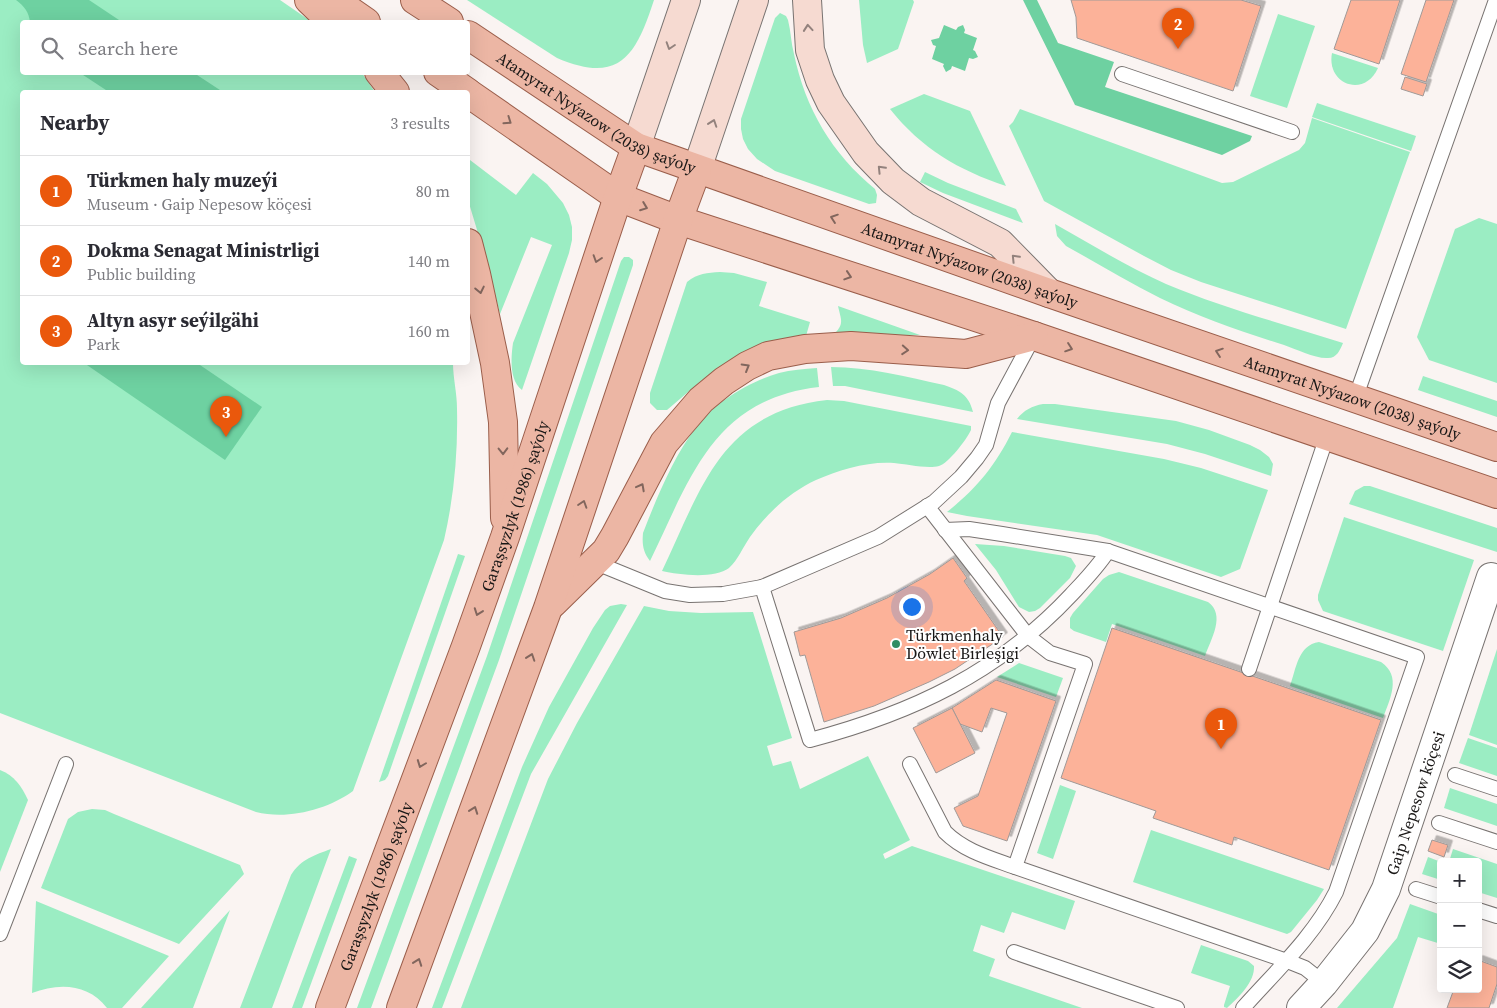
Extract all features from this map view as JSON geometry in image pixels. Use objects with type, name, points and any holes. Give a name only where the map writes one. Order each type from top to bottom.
[{"type":"main road","points":[[308,0],[330,20]]},
{"type":"main road","points":[[334,0],[363,20]]},
{"type":"main road","points":[[415,0],[446,20]]},
{"type":"main road","name":"Garaşsyzlyk (1986) şaýoly","points":[[330,1008],[505,537],[618,197],[686,0]]},
{"type":"main road","points":[[401,1008],[548,608],[754,0]]},
{"type":"main road","points":[[808,0],[810,50],[820,80],[830,103],[866,153],[893,181],[921,202],[1000,243],[1049,293]]},
{"type":"main road","name":"Atamyrat Nyýazow (2038) şaýoly","points":[[470,36],[636,147],[1355,400],[1497,447]]},
{"type":"main road","points":[[381,75],[393,90]]},
{"type":"main road","points":[[442,75],[463,90]]},
{"type":"main road","points":[[470,95],[618,197],[678,220],[1034,336],[1497,494]]},
{"type":"main road","points":[[470,251],[493,355],[502,412],[505,537]]},
{"type":"main road","points":[[548,608],[606,551],[664,443],[701,400],[724,381],[747,366],[768,356],[805,349],[851,346],[966,354],[1034,336]]},
{"type":"street","name":"Gaip Nepesow köçesi","points":[[1301,1008],[1324,983],[1365,931],[1386,889],[1490,577]]},
{"type":"lane","points":[[1355,400],[1496,0]]},
{"type":"lane","points":[[1122,74],[1292,132]]},
{"type":"lane","points":[[594,562],[655,588],[690,595],[723,594],[762,587],[878,537],[927,506],[961,477],[986,445],[998,403],[1034,336]]},
{"type":"lane","points":[[1248,669],[1328,436]]},
{"type":"lane","points":[[927,506],[1028,636],[1050,652],[1085,664],[1015,867]]},
{"type":"lane","points":[[945,530],[969,529],[1108,551],[1417,657],[1336,892],[1320,921],[1243,1008]]},
{"type":"lane","points":[[762,587],[810,740],[879,720],[935,696],[992,662],[1028,636],[1062,604],[1100,563],[1108,551]]},
{"type":"lane","points":[[0,934],[66,764]]},
{"type":"lane","points":[[910,764],[945,832],[969,850],[1286,960],[1305,968],[1324,983]]},
{"type":"lane","points":[[1455,775],[1497,789]]},
{"type":"lane","points":[[1439,823],[1497,842]]},
{"type":"lane","points":[[1416,889],[1437,896]]},
{"type":"lane","points":[[1482,911],[1497,916]]},
{"type":"lane","points":[[1014,952],[1177,1008]]},
{"type":"shaded area","points":[[0,0],[280,0],[309,20],[20,20],[20,75],[363,75],[374,90],[20,90],[20,365],[453,365],[457,403],[456,458],[453,491],[444,540],[353,791],[343,798],[306,812],[281,815],[256,812],[0,713]]},
{"type":"shaded area","points":[[16,0],[89,0],[119,20],[30,20],[29,15]]},
{"type":"shaded area","points":[[467,0],[654,0],[640,36],[632,50],[622,60],[611,66],[596,68],[579,66],[557,58]]},
{"type":"shaded area","points":[[859,0],[913,0],[914,2],[898,49],[867,63],[863,45]]},
{"type":"shaded area","points":[[1023,0],[1037,0],[1058,43],[1114,62],[1105,87],[1252,136],[1250,141],[1222,155],[1075,105]]},
{"type":"shaded area","points":[[780,13],[786,16],[788,20],[799,74],[805,93],[822,129],[846,161],[875,189],[877,195],[876,203],[869,204],[775,171],[757,159],[748,149],[743,139],[741,119],[775,18]]},
{"type":"shaded area","points":[[1278,14],[1315,26],[1287,108],[1250,96]]},
{"type":"shaded area","points":[[944,25],[956,30],[963,25],[964,33],[977,38],[973,50],[978,57],[969,58],[965,71],[952,66],[946,72],[944,64],[932,59],[936,46],[933,45],[931,40],[939,38]]},
{"type":"shaded area","points":[[1332,53],[1378,68],[1372,77],[1364,83],[1348,84],[1340,80],[1335,73],[1332,64]]},
{"type":"shaded area","points":[[83,75],[197,75],[220,90],[106,90]]},
{"type":"shaded area","points":[[924,94],[970,111],[1006,186],[972,173],[928,147],[890,109]]},
{"type":"shaded area","points":[[1317,103],[1416,136],[1411,151],[1312,117]]},
{"type":"shaded area","points":[[1020,109],[1222,183],[1233,182],[1299,150],[1305,143],[1312,118],[1410,152],[1346,329],[1201,282],[1171,270],[1044,201],[1009,126]]},
{"type":"shaded area","points":[[470,160],[516,195],[533,173],[547,184],[563,203],[572,227],[569,253],[522,390],[513,375],[513,343],[552,245],[531,237],[500,314],[470,207]]},
{"type":"shaded area","points":[[925,172],[948,183],[1016,209],[1023,223],[943,193],[920,182]]},
{"type":"shaded area","points":[[1479,218],[1497,224],[1497,383],[1429,360],[1417,337],[1455,229]]},
{"type":"shaded area","points":[[1055,224],[1166,284],[1231,308],[1343,343],[1334,357],[1318,357],[1190,312],[1148,292],[1066,246],[1057,236]]},
{"type":"shaded area","points":[[624,257],[629,257],[633,260],[633,265],[499,660],[371,1008],[357,1008],[487,656],[621,261]]},
{"type":"shaded area","points":[[720,272],[734,273],[767,282],[759,306],[810,322],[806,336],[732,361],[701,381],[667,410],[657,410],[650,403],[650,393],[687,282],[699,275]]},
{"type":"shaded area","points":[[838,306],[920,335],[833,335],[841,325]]},
{"type":"shaded area","points":[[87,365],[200,365],[262,407],[225,460]]},
{"type":"shaded area","points":[[831,367],[874,371],[944,385],[963,394],[969,401],[973,412],[845,386],[833,386]]},
{"type":"shaded area","points":[[817,368],[819,387],[783,395],[754,408],[729,426],[710,448],[693,473],[650,561],[644,548],[643,533],[673,465],[696,427],[713,409],[745,387],[784,372]]},
{"type":"shaded area","points":[[1423,376],[1497,401],[1497,417],[1418,390]]},
{"type":"shaded area","points":[[827,400],[844,401],[971,426],[971,430],[952,456],[939,466],[874,463],[825,476],[806,485],[771,512],[750,537],[732,565],[723,571],[715,574],[697,575],[662,571],[704,483],[720,458],[739,437],[762,420],[791,407]]},
{"type":"shaded area","points":[[1043,404],[1055,404],[1176,421],[1209,430],[1260,450],[1269,457],[1273,464],[1271,476],[1205,454],[1167,444],[1017,419],[1028,409]]},
{"type":"shaded area","points":[[1012,432],[1164,459],[1201,468],[1268,490],[1240,569],[1221,577],[1097,535],[947,512],[984,476]]},
{"type":"shaded area","points":[[1364,486],[1370,486],[1497,528],[1497,552],[1349,504],[1355,491]]},
{"type":"shaded area","points":[[1344,517],[1474,560],[1443,651],[1323,611],[1318,595]]},
{"type":"shaded area","points":[[975,544],[1004,546],[1065,556],[1071,558],[1076,566],[1070,578],[1040,608],[1029,612],[1019,607],[996,570]]},
{"type":"shaded area","points":[[458,554],[465,556],[388,776],[385,780],[379,782]]},
{"type":"shaded area","points":[[1119,572],[1208,602],[1213,607],[1217,620],[1205,656],[1112,624],[1106,642],[1070,628],[1070,618],[1073,613],[1103,579]]},
{"type":"shaded area","points":[[627,605],[531,774],[442,1008],[432,1008],[522,767],[549,707],[605,610],[610,606]]},
{"type":"shaded area","points":[[644,606],[669,611],[701,613],[753,612],[792,738],[767,746],[773,766],[791,761],[800,789],[868,756],[910,840],[883,854],[885,859],[912,846],[1075,901],[1065,930],[1012,912],[1004,933],[981,925],[973,951],[995,959],[989,976],[1082,1008],[461,1008],[548,779],[577,723]]},
{"type":"shaded area","points":[[1319,642],[1381,662],[1387,668],[1393,681],[1391,696],[1383,718],[1290,686],[1296,665],[1302,653],[1312,644]]},
{"type":"shaded area","points":[[1497,649],[1497,745],[1469,735]]},
{"type":"shaded area","points":[[1019,663],[1063,678],[1056,697],[997,677]]},
{"type":"shaded area","points":[[1468,738],[1497,748],[1497,776],[1459,763]]},
{"type":"shaded area","points":[[0,770],[17,782],[28,800],[0,872]]},
{"type":"shaded area","points":[[1060,785],[1076,791],[1053,859],[1037,853]]},
{"type":"shaded area","points":[[1450,788],[1497,804],[1497,826],[1444,808]]},
{"type":"shaded area","points":[[92,809],[105,810],[240,865],[244,874],[179,944],[41,888],[68,819],[78,812]]},
{"type":"shaded area","points":[[1151,830],[1324,889],[1291,932],[1287,934],[1133,882]]},
{"type":"shaded area","points":[[331,849],[272,1008],[240,1008],[291,875],[304,861]]},
{"type":"shaded area","points":[[1453,849],[1479,858],[1450,858]]},
{"type":"shaded area","points":[[349,856],[357,859],[302,1008],[292,1008]]},
{"type":"shaded area","points":[[1428,857],[1437,860],[1437,879],[1422,874]]},
{"type":"shaded area","points":[[1482,859],[1497,864],[1497,898],[1482,893]]},
{"type":"shaded area","points":[[36,901],[169,956],[122,1008],[107,1008],[91,994],[72,987],[52,988],[32,993]]},
{"type":"shaded area","points":[[1410,904],[1437,914],[1437,943],[1418,937],[1393,1008],[1337,1008],[1397,938]]},
{"type":"shaded area","points":[[230,910],[193,1008],[141,1008]]},
{"type":"shaded area","points":[[1201,945],[1248,961],[1254,966],[1254,972],[1249,984],[1241,995],[1227,1008],[1224,1005],[1230,986],[1191,973]]},
{"type":"building","points":[[1071,0],[1241,0],[1261,6],[1233,91],[1077,38],[1076,17]]},
{"type":"building","points":[[1351,0],[1400,0],[1379,64],[1334,49]]},
{"type":"building","points":[[1426,0],[1454,0],[1426,82],[1401,74]]},
{"type":"building","points":[[1405,77],[1427,84],[1423,96],[1401,89]]},
{"type":"building","name":"Türkmenhaly Döwlet Birleşigi","points":[[953,558],[967,578],[964,581],[1003,637],[955,669],[929,682],[874,706],[824,722],[805,655],[800,656],[794,632],[841,618],[887,598],[930,574]]},
{"type":"building","points":[[1112,628],[1381,720],[1329,870],[1234,837],[1232,845],[1153,818],[1156,811],[1061,778]]},
{"type":"building","points":[[996,680],[1056,701],[1007,841],[963,826],[954,808],[978,796],[1007,713],[991,708],[982,732],[960,724],[952,708]]},
{"type":"building","points":[[952,708],[975,753],[936,773],[913,728]]},
{"type":"building","points":[[1432,840],[1448,845],[1444,857],[1428,851]]},
{"type":"building","points":[[1482,961],[1497,967],[1497,984],[1489,1008],[1447,1008],[1453,993],[1482,993]]},
{"type":"place","name":"Dokma Senagat Ministrligi","points":[[1178,49]]},
{"type":"place","name":"Altyn asyr seýilgähi","points":[[226,437]]},
{"type":"place","name":"Türkmenhaly Döwlet Birleşigi","points":[[896,644]]},
{"type":"place","name":"Türkmen haly muzeýi","points":[[1221,749]]}]
